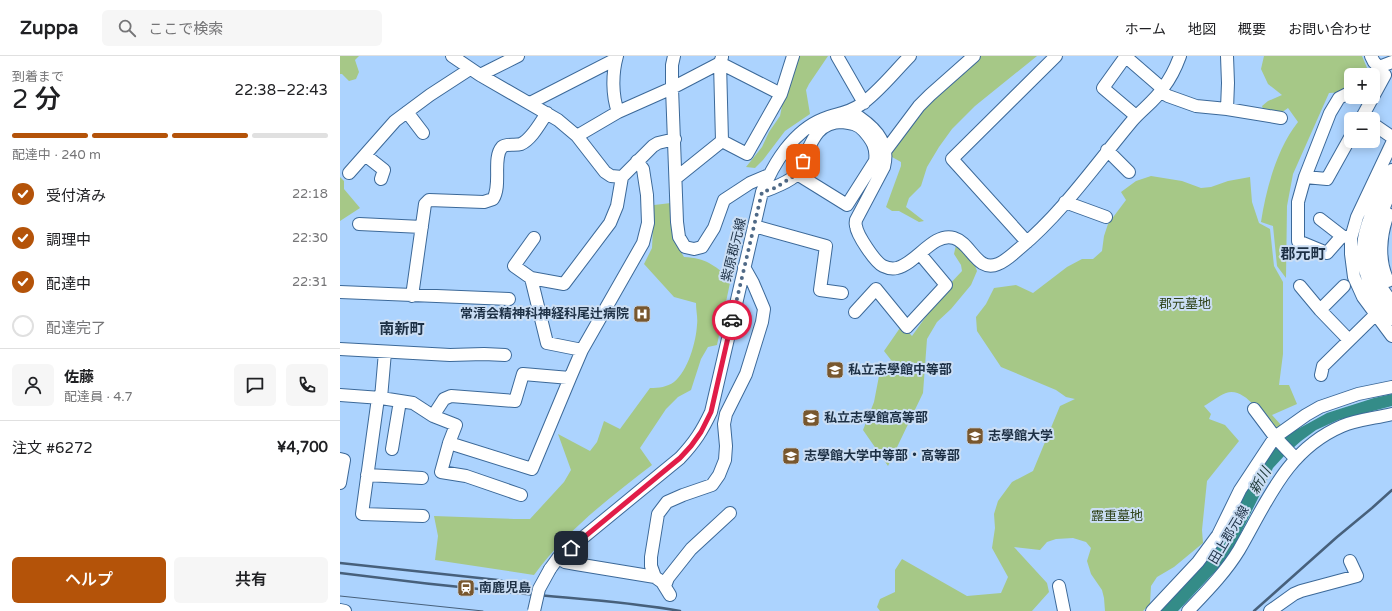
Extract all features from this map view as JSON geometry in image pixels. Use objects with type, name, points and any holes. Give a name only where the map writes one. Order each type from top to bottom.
[{"type":"street","points":[[452,56],[475,72],[547,113],[577,136],[605,172],[611,176],[622,177]]},
{"type":"street","points":[[349,173],[395,121],[407,112],[475,72],[518,56]]},
{"type":"street","points":[[674,56],[672,65],[672,88],[677,222],[679,237],[685,247],[694,250],[702,247],[714,228],[724,200],[750,183],[769,175]]},
{"type":"street","points":[[722,141],[747,154],[781,94],[793,56]]},
{"type":"street","points":[[837,56],[864,103]]},
{"type":"street","name":"紫原郡元線","points":[[534,611],[539,589],[558,558],[680,458],[701,432],[711,412],[762,192],[769,175],[785,150],[805,130],[822,119],[850,111],[864,103],[910,56]]},
{"type":"street","points":[[886,150],[919,106],[974,56]]},
{"type":"street","points":[[1027,242],[952,159],[1056,56]]},
{"type":"street","points":[[1136,116],[1103,88],[1126,56],[1168,96],[1196,106],[1227,108],[1281,118]]},
{"type":"street","points":[[850,111],[871,126],[881,138],[886,150],[884,167],[856,220],[855,226],[875,260],[890,268],[906,265],[937,240],[944,238],[955,238],[980,262],[991,266],[998,265],[1006,260],[1045,225],[1136,116],[1162,90],[1180,56]]},
{"type":"street","points":[[1227,56],[1227,108]]},
{"type":"street","points":[[1371,56],[1379,67],[1392,62]]},
{"type":"street","points":[[530,103],[616,57]]},
{"type":"street","points":[[616,57],[614,96],[618,112]]},
{"type":"street","points":[[577,136],[618,112],[672,88],[721,59]]},
{"type":"street","points":[[721,59],[781,94]]},
{"type":"street","points":[[721,59],[722,141]]},
{"type":"street","points":[[1380,78],[1389,73]]},
{"type":"street","points":[[1380,86],[1389,73]]},
{"type":"street","points":[[1344,96],[1339,98],[1330,113],[1298,202],[1298,241],[1327,253],[1346,237],[1357,218],[1392,143]]},
{"type":"street","points":[[407,112],[423,133]]},
{"type":"street","points":[[412,296],[426,204],[429,200],[484,202],[493,199],[498,190],[498,156],[502,148],[506,145],[521,144],[528,138],[547,113]]},
{"type":"street","points":[[762,192],[775,188],[797,174],[815,134],[825,126],[839,122],[852,123],[861,128],[869,137],[874,146],[876,153],[875,161],[847,205],[797,174]]},
{"type":"street","points":[[1380,129],[1392,137]]},
{"type":"street","points":[[534,238],[514,266],[531,278],[564,284],[610,223],[617,206],[622,177],[653,146],[658,143],[675,139]]},
{"type":"street","points":[[676,178],[722,141]]},
{"type":"street","points":[[1306,177],[1327,179],[1344,148]]},
{"type":"street","points":[[1107,150],[1129,172]]},
{"type":"street","points":[[365,155],[384,170],[381,179]]},
{"type":"street","points":[[449,443],[532,469],[582,350],[643,243],[648,223],[647,195],[643,169],[637,161]]},
{"type":"street","points":[[1392,170],[1373,208],[1365,231],[1363,260],[1370,284],[1378,300],[1392,319]]},
{"type":"street","points":[[1392,188],[1376,226],[1372,246],[1376,277],[1392,303]]},
{"type":"street","points":[[1065,202],[1106,217]]},
{"type":"street","points":[[1392,205],[1385,222],[1381,243],[1384,273],[1392,291]]},
{"type":"street","points":[[1320,219],[1346,237],[1354,277],[1363,297],[1392,336]]},
{"type":"street","points":[[359,224],[422,227]]},
{"type":"street","points":[[754,226],[826,246],[820,290],[842,293]]},
{"type":"street","points":[[855,312],[876,289],[907,327],[946,285],[920,254]]},
{"type":"street","points":[[730,514],[691,548],[668,578],[668,590],[655,577],[651,566],[651,557],[658,514],[667,502],[712,485],[719,475],[725,460],[726,446],[724,424],[726,414],[746,374],[762,322],[764,309],[753,283],[744,267]]},
{"type":"street","points":[[531,278],[547,343],[582,350]]},
{"type":"street","points":[[1300,286],[1320,310],[1349,340]]},
{"type":"street","points":[[1320,310],[1344,286]]},
{"type":"street","points":[[340,292],[509,299]]},
{"type":"street","points":[[1321,375],[1323,366],[1375,315]]},
{"type":"street","points":[[340,349],[450,355],[505,355]]},
{"type":"street","points":[[385,352],[380,398],[362,514],[423,516]]},
{"type":"street","points":[[433,416],[444,399],[451,396],[515,401],[523,374],[570,378]]},
{"type":"street","points":[[1152,611],[1198,562],[1218,535],[1240,490],[1275,437],[1320,407],[1358,394],[1392,387]]},
{"type":"street","points":[[340,395],[380,398],[413,403],[433,416],[456,425],[441,472],[466,476],[520,495]]},
{"type":"street","points":[[392,449],[400,401]]},
{"type":"street","points":[[1254,409],[1275,437],[1296,459]]},
{"type":"street","name":"田上郡元線","points":[[1188,611],[1220,577],[1238,551],[1267,497],[1286,470],[1310,445],[1342,426],[1392,414]]},
{"type":"street","points":[[340,459],[344,460],[340,483]]},
{"type":"street","points":[[367,475],[422,478]]},
{"type":"street","points":[[558,558],[565,562],[655,577]]},
{"type":"street","points":[[1270,611],[1294,594],[1301,591],[1357,576],[1350,561]]},
{"type":"street","points":[[1059,586],[1064,611]]},
{"type":"street","points":[[340,610],[345,611]]},
{"type":"green space","points":[[340,56],[359,56],[355,60],[359,72],[356,79],[349,81],[342,74],[340,74]]},
{"type":"green space","points":[[794,56],[828,56],[806,90],[810,114],[785,131],[755,168],[746,167],[762,147],[769,132],[780,116],[782,106],[781,95]]},
{"type":"green space","points":[[980,56],[1037,56],[975,106],[952,129],[939,147],[927,167],[921,186],[909,198],[906,207],[924,221],[919,222],[899,211],[892,211],[886,207],[901,166],[901,162],[892,157],[890,150],[920,109]]},
{"type":"green space","points":[[1264,56],[1362,56],[1367,68],[1344,68],[1344,92],[1329,93],[1293,174],[1287,206],[1286,278],[1277,266],[1273,226],[1261,222],[1269,183],[1278,156],[1298,122],[1288,108],[1274,118],[1265,115],[1262,106],[1268,101],[1282,95],[1268,84],[1261,69]]},
{"type":"green space","name":"郡元墓地","points":[[1151,176],[1182,181],[1201,188],[1211,187],[1228,181],[1250,177],[1252,202],[1259,223],[1270,229],[1274,266],[1283,282],[1283,354],[1279,385],[1289,385],[1297,404],[1272,415],[1281,425],[1274,431],[1253,404],[1240,394],[1233,392],[1226,393],[1204,406],[1211,414],[1209,419],[1225,425],[1239,441],[1207,481],[1202,530],[1203,543],[1174,567],[1157,577],[1151,586],[1150,604],[1143,611],[1105,611],[1102,590],[1091,574],[1087,561],[1091,548],[1086,542],[1073,538],[1056,539],[1047,542],[1040,550],[1014,547],[1047,583],[1049,592],[1032,611],[880,611],[877,607],[880,599],[895,592],[895,570],[902,559],[967,596],[1001,593],[1008,577],[992,548],[995,528],[994,514],[998,501],[1012,482],[1033,471],[1060,406],[1075,399],[1066,397],[1056,390],[1001,367],[977,331],[976,317],[986,304],[994,288],[1016,285],[1033,293],[1067,267],[1082,259],[1093,259],[1102,251],[1104,236],[1108,224],[1126,200],[1121,192],[1136,181]]},
{"type":"green space","points":[[340,177],[344,181],[344,189],[360,208],[340,221]]},
{"type":"green space","points":[[671,203],[675,242],[684,257],[704,261],[731,278],[717,345],[708,347],[701,359],[691,390],[678,397],[666,409],[640,448],[652,465],[589,516],[546,559],[534,575],[435,560],[438,536],[434,516],[530,519],[564,482],[571,470],[558,434],[590,451],[597,442],[604,421],[620,429],[650,388],[663,387],[671,384],[683,371],[687,364],[695,340],[697,322],[696,303],[674,297],[644,264],[652,248],[654,205]]},
{"type":"green space","points":[[956,245],[972,258],[977,271],[971,285],[951,309],[937,322],[927,339],[923,393],[888,466],[863,430],[874,402],[879,376],[891,360],[884,351],[902,325],[912,336],[947,287],[962,271],[961,265],[954,254]]},
{"type":"water","name":"新川","points":[[1392,394],[1392,406],[1338,420],[1316,430],[1284,456],[1273,468],[1234,547],[1226,560],[1178,611],[1158,611],[1242,496],[1272,449],[1287,435],[1327,413],[1374,398]]},
{"type":"tram line","points":[[340,596],[483,611]]},
{"type":"railway","points":[[1254,611],[1392,490]]},
{"type":"railway","points":[[340,563],[498,580],[541,591]]},
{"type":"railway","points":[[340,573],[410,582],[623,603],[680,611]]},
{"type":"way so far","points":[[732,320],[762,192],[775,188],[797,174],[803,161]]},
{"type":"place","name":"常清会精神科神経科尾辻病院","points":[[642,314]]},
{"type":"place","name":"私立志學館中等部","points":[[835,370]]},
{"type":"place","name":"私立志學館高等部","points":[[811,418]]},
{"type":"place","name":"志學館大学","points":[[975,436]]},
{"type":"place","name":"志學館大学中等部・高等部","points":[[791,456]]},
{"type":"place","name":"南鹿児島","points":[[466,588]]},
{"type":"district","name":"郡元町","points":[[1303,254]]},
{"type":"district","name":"南新町","points":[[402,329]]},
{"type":"route","points":[[571,548],[680,458],[701,432],[711,412],[732,320]]},
{"type":"park label","name":"露重墓地","points":[[1117,516]]}]
